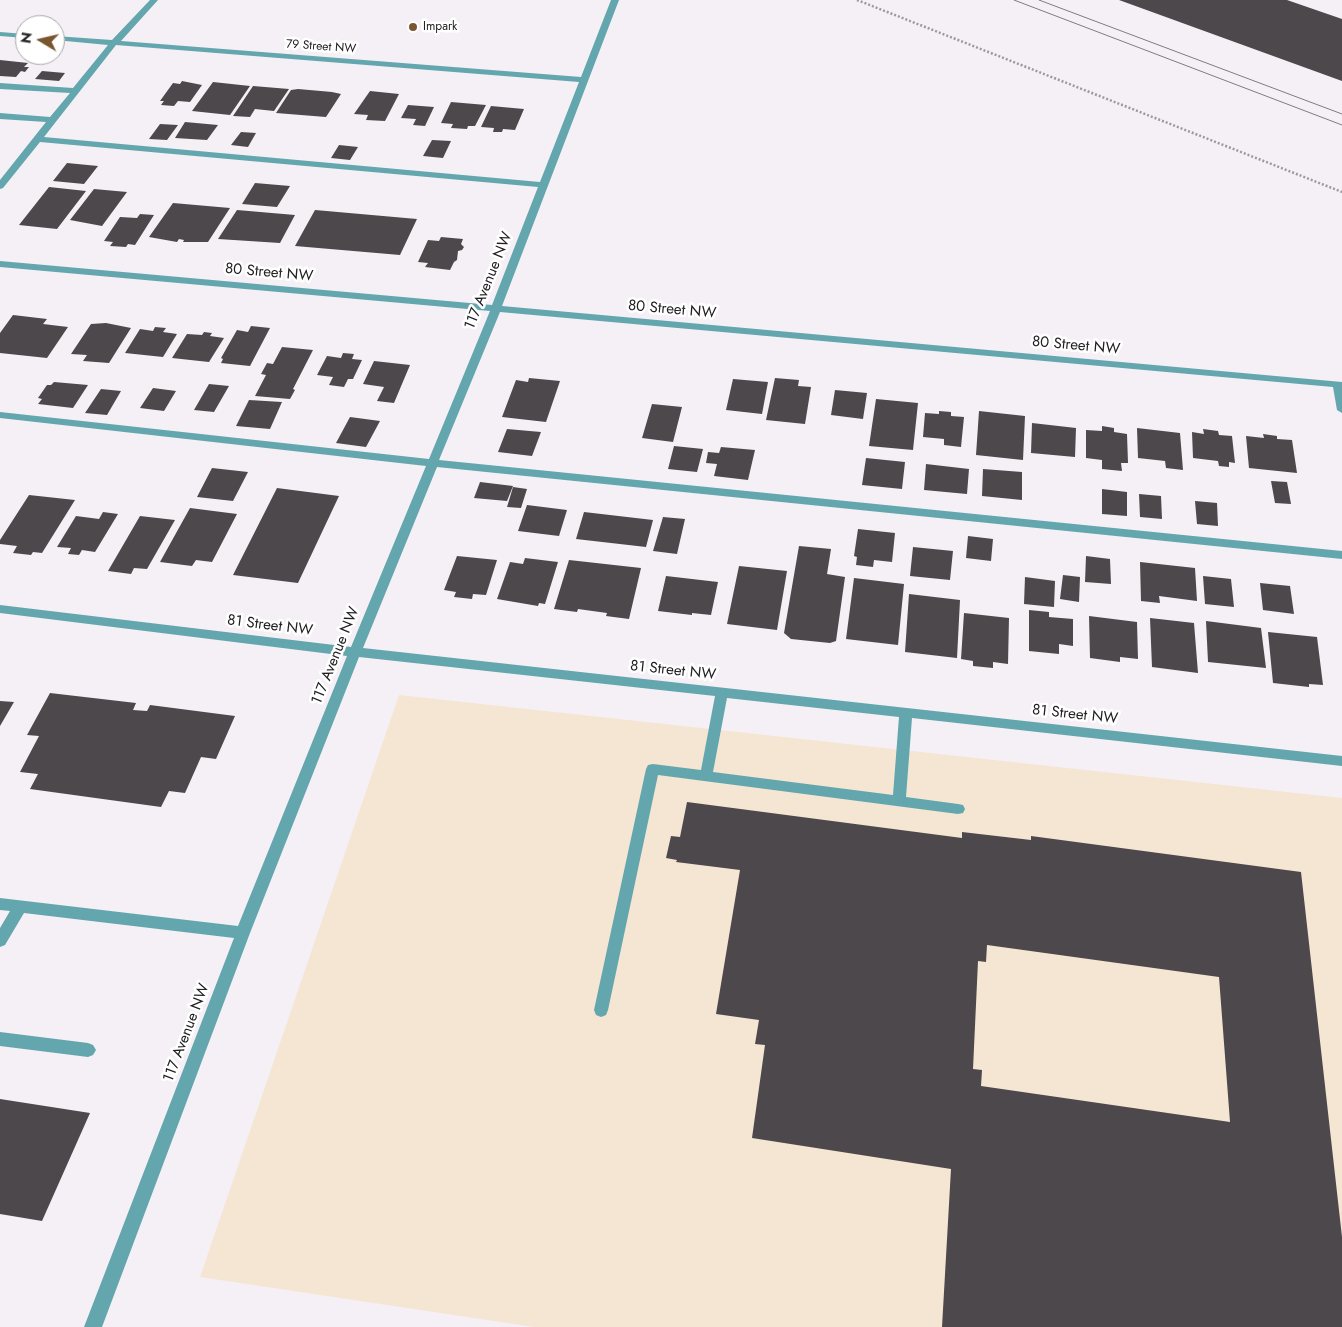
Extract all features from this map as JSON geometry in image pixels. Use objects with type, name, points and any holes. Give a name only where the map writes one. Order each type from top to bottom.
[{"type":"street","points":[[0,186],[114,43],[154,0]]},
{"type":"street","name":"117 Avenue NW","points":[[93,1327],[243,933],[354,652],[496,309],[615,0]]},
{"type":"street","points":[[0,34],[15,35]]},
{"type":"street","name":"79 Street NW","points":[[65,39],[585,80]]},
{"type":"street","points":[[0,86],[76,91]]},
{"type":"street","points":[[0,116],[53,120]]},
{"type":"street","points":[[38,139],[544,185]]},
{"type":"street","name":"80 Street NW","points":[[0,264],[1340,385]]},
{"type":"street","points":[[1340,385],[1342,410]]},
{"type":"street","points":[[0,415],[432,463],[1342,555]]},
{"type":"street","name":"81 Street NW","points":[[0,609],[354,652],[1342,761]]},
{"type":"street","points":[[706,776],[722,693]]},
{"type":"street","points":[[899,801],[906,713]]},
{"type":"street","points":[[600,1010],[653,769],[958,809]]},
{"type":"street","points":[[0,904],[243,933]]},
{"type":"street","points":[[0,941],[20,907]]},
{"type":"street","points":[[0,1039],[88,1050]]},
{"type":"path","points":[[857,0],[1342,192]]},
{"type":"shaded area","points":[[399,695],[1342,798],[1342,1327],[534,1327],[200,1277]]},
{"type":"building","points":[[1119,0],[1287,0],[1342,19],[1342,81]]},
{"type":"building","points":[[0,60],[15,62],[15,65],[26,65],[24,67],[29,67],[25,72],[21,71],[16,77],[0,76]]},
{"type":"building","points":[[42,71],[65,73],[59,81],[35,79]]},
{"type":"building","points":[[182,81],[202,85],[190,102],[178,101],[174,106],[161,105],[164,101],[160,101],[173,83],[180,84]]},
{"type":"building","points":[[213,82],[250,86],[230,115],[192,111]]},
{"type":"building","points":[[253,86],[289,89],[274,111],[255,109],[250,117],[233,116]]},
{"type":"building","points":[[298,89],[341,94],[326,117],[276,113],[291,90]]},
{"type":"building","points":[[370,91],[399,94],[385,121],[366,120],[368,115],[354,114]]},
{"type":"building","points":[[451,102],[486,105],[475,126],[468,126],[467,129],[451,128],[453,124],[441,123]]},
{"type":"building","points":[[408,105],[434,107],[425,126],[413,125],[416,119],[401,118]]},
{"type":"building","points":[[491,106],[524,109],[515,130],[503,129],[502,132],[493,132],[494,128],[481,127]]},
{"type":"building","points":[[185,122],[218,125],[207,140],[175,138]]},
{"type":"building","points":[[160,124],[178,125],[167,140],[149,139]]},
{"type":"building","points":[[241,132],[256,133],[248,147],[231,145]]},
{"type":"building","points":[[432,140],[451,141],[443,158],[423,156]]},
{"type":"building","points":[[339,145],[358,147],[350,160],[331,158]]},
{"type":"building","points":[[67,163],[98,166],[84,184],[53,181]]},
{"type":"building","points":[[255,183],[290,186],[277,207],[242,204]]},
{"type":"building","points":[[49,187],[86,191],[57,229],[19,225]]},
{"type":"building","points":[[94,189],[127,192],[102,226],[70,220]]},
{"type":"building","points":[[173,203],[230,208],[208,242],[183,242],[184,240],[179,239],[177,242],[149,237]]},
{"type":"building","points":[[237,210],[295,215],[280,243],[218,239]]},
{"type":"building","points":[[315,210],[417,219],[400,255],[295,246]]},
{"type":"building","points":[[140,214],[154,215],[135,245],[128,244],[126,247],[110,246],[113,242],[104,241],[120,217],[137,218]]},
{"type":"building","points":[[441,237],[463,239],[461,244],[464,247],[458,251],[457,260],[450,270],[425,267],[428,263],[418,262],[428,240],[439,241]]},
{"type":"building","points":[[13,315],[47,319],[43,324],[68,327],[47,358],[0,353],[0,333]]},
{"type":"building","points":[[106,323],[131,328],[109,363],[83,361],[87,355],[71,354],[91,324]]},
{"type":"building","points":[[251,326],[270,328],[250,366],[221,363],[223,359],[221,358],[237,330],[248,332]]},
{"type":"building","points":[[155,327],[166,328],[163,332],[177,334],[163,357],[125,353],[140,329],[153,331]]},
{"type":"building","points":[[204,332],[212,333],[210,336],[224,338],[209,362],[172,358],[187,334],[202,335]]},
{"type":"building","points":[[282,347],[313,350],[293,389],[295,390],[290,399],[255,396],[266,375],[261,374],[267,363],[273,364]]},
{"type":"building","points":[[343,353],[354,354],[352,359],[362,360],[353,379],[348,379],[344,387],[329,385],[333,377],[317,375],[327,356],[341,358]]},
{"type":"building","points":[[374,361],[410,365],[394,403],[377,401],[384,387],[363,384]]},
{"type":"building","points":[[529,378],[560,381],[546,422],[502,417],[516,380],[528,382]]},
{"type":"building","points":[[775,378],[799,380],[798,386],[811,387],[805,424],[766,420]]},
{"type":"building","points":[[733,379],[768,382],[762,414],[726,410]]},
{"type":"building","points":[[54,382],[88,385],[73,408],[38,404],[42,399],[38,398],[47,385],[51,385]]},
{"type":"building","points":[[209,384],[229,386],[214,412],[194,410]]},
{"type":"building","points":[[153,388],[176,391],[164,411],[140,408]]},
{"type":"building","points":[[101,389],[121,391],[107,415],[85,413]]},
{"type":"building","points":[[835,390],[867,393],[863,419],[831,415]]},
{"type":"building","points":[[876,399],[918,403],[913,450],[869,446]]},
{"type":"building","points":[[249,400],[282,402],[270,429],[236,426]]},
{"type":"building","points":[[652,404],[682,407],[673,442],[642,438]]},
{"type":"building","points":[[939,411],[951,412],[951,416],[964,417],[961,447],[944,445],[944,439],[923,437],[925,413],[939,414]]},
{"type":"building","points":[[979,411],[1025,416],[1023,460],[976,455]]},
{"type":"building","points":[[350,417],[380,421],[366,447],[336,443]]},
{"type":"building","points":[[1032,423],[1076,428],[1075,457],[1031,453]]},
{"type":"building","points":[[1102,426],[1114,428],[1114,432],[1127,434],[1128,463],[1121,463],[1122,471],[1102,469],[1102,460],[1086,458],[1086,430],[1102,431]]},
{"type":"building","points":[[1137,428],[1180,433],[1183,470],[1166,468],[1165,461],[1138,458]]},
{"type":"building","points":[[507,429],[541,432],[532,456],[498,452]]},
{"type":"building","points":[[1203,429],[1218,431],[1219,435],[1232,436],[1235,463],[1229,462],[1229,467],[1219,466],[1218,461],[1193,458],[1192,432],[1204,434]]},
{"type":"building","points":[[1263,434],[1277,436],[1277,439],[1292,440],[1297,473],[1249,468],[1246,436],[1264,438]]},
{"type":"building","points":[[674,446],[703,449],[697,472],[668,469]]},
{"type":"building","points":[[721,447],[755,450],[748,480],[714,476],[717,464],[706,463],[708,452],[719,453]]},
{"type":"building","points":[[866,458],[905,462],[902,489],[862,485]]},
{"type":"building","points":[[926,464],[969,469],[967,494],[924,490]]},
{"type":"building","points":[[212,468],[248,472],[233,501],[197,497]]},
{"type":"building","points":[[983,469],[1022,472],[1022,500],[982,496]]},
{"type":"building","points":[[1271,481],[1287,482],[1291,504],[1275,503]]},
{"type":"building","points":[[480,482],[513,486],[507,501],[474,498]]},
{"type":"building","points":[[513,487],[527,489],[521,508],[507,507]]},
{"type":"building","points":[[277,488],[339,496],[298,583],[233,575]]},
{"type":"building","points":[[1102,489],[1127,492],[1127,516],[1102,514]]},
{"type":"building","points":[[1139,494],[1161,496],[1162,519],[1140,517]]},
{"type":"building","points":[[29,495],[75,500],[42,553],[33,552],[31,555],[13,553],[17,546],[0,544],[0,540]]},
{"type":"building","points":[[1195,501],[1217,503],[1218,526],[1197,524]]},
{"type":"building","points":[[527,505],[567,510],[559,536],[518,531]]},
{"type":"building","points":[[190,508],[237,514],[212,562],[196,560],[192,566],[160,562]]},
{"type":"building","points":[[103,512],[118,514],[95,552],[82,550],[79,555],[68,554],[71,548],[57,547],[76,516],[99,519]]},
{"type":"building","points":[[584,512],[653,520],[646,547],[576,539]]},
{"type":"building","points":[[140,516],[175,520],[147,569],[134,568],[131,574],[108,571]]},
{"type":"building","points":[[663,517],[685,519],[677,554],[653,551]]},
{"type":"building","points":[[858,529],[895,533],[892,562],[874,560],[873,567],[856,565],[857,557],[854,556]]},
{"type":"building","points":[[968,536],[993,539],[991,561],[966,558]]},
{"type":"building","points":[[799,546],[831,549],[827,574],[845,577],[836,641],[830,643],[791,639],[784,633]]},
{"type":"building","points":[[913,547],[953,551],[950,580],[910,576]]},
{"type":"building","points":[[457,556],[497,560],[486,595],[473,594],[472,599],[454,597],[456,592],[444,590]]},
{"type":"building","points":[[1086,556],[1110,559],[1111,584],[1085,582]]},
{"type":"building","points":[[525,558],[558,562],[545,604],[539,603],[538,606],[497,599],[510,562],[523,564]]},
{"type":"building","points":[[569,560],[641,568],[629,619],[606,616],[607,613],[578,609],[577,612],[554,609]]},
{"type":"building","points":[[1140,562],[1195,568],[1197,601],[1159,596],[1160,603],[1141,601]]},
{"type":"building","points":[[739,566],[787,571],[777,630],[727,624]]},
{"type":"building","points":[[1063,575],[1080,577],[1079,602],[1060,599]]},
{"type":"building","points":[[666,576],[718,582],[711,615],[658,611]]},
{"type":"building","points":[[1203,576],[1231,579],[1234,607],[1205,604]]},
{"type":"building","points":[[1025,577],[1055,581],[1054,607],[1024,604]]},
{"type":"building","points":[[854,578],[904,584],[898,645],[846,639]]},
{"type":"building","points":[[1260,583],[1290,586],[1294,614],[1263,610]]},
{"type":"building","points":[[909,594],[960,600],[957,658],[905,652]]},
{"type":"building","points":[[1029,610],[1049,612],[1049,617],[1073,619],[1073,646],[1059,644],[1059,654],[1029,651]]},
{"type":"building","points":[[964,613],[1009,618],[1008,664],[993,662],[993,668],[973,666],[973,661],[961,659]]},
{"type":"building","points":[[1089,616],[1137,622],[1138,659],[1120,657],[1120,662],[1090,658]]},
{"type":"building","points":[[1150,618],[1194,623],[1198,673],[1152,667]]},
{"type":"building","points":[[1206,621],[1261,628],[1266,668],[1208,662]]},
{"type":"building","points":[[1268,632],[1317,637],[1323,685],[1309,684],[1309,687],[1273,683]]},
{"type":"building","points":[[50,693],[136,703],[133,710],[147,711],[150,705],[235,716],[216,759],[201,757],[185,793],[169,791],[161,807],[30,789],[38,774],[20,772],[39,736],[27,735]]},
{"type":"building","points":[[0,701],[14,702],[0,726]]},
{"type":"building","points":[[687,802],[962,838],[962,832],[1031,840],[1031,836],[1301,872],[1342,1237],[1342,1327],[942,1327],[951,1169],[752,1138],[765,1045],[755,1044],[759,1020],[716,1014],[740,870],[676,862],[677,860],[666,858],[671,836],[680,837]],"holes":[[[987,945],[1219,977],[1230,1122],[981,1086],[982,1070],[973,1069],[978,961],[986,962]]]},
{"type":"building","points":[[0,1099],[90,1113],[42,1221],[0,1214]]},
{"type":"tram line","points":[[1014,0],[1342,125]]},
{"type":"tram line","points":[[1039,0],[1342,114]]},
{"type":"place","name":"Impark","points":[[413,27]]}]
